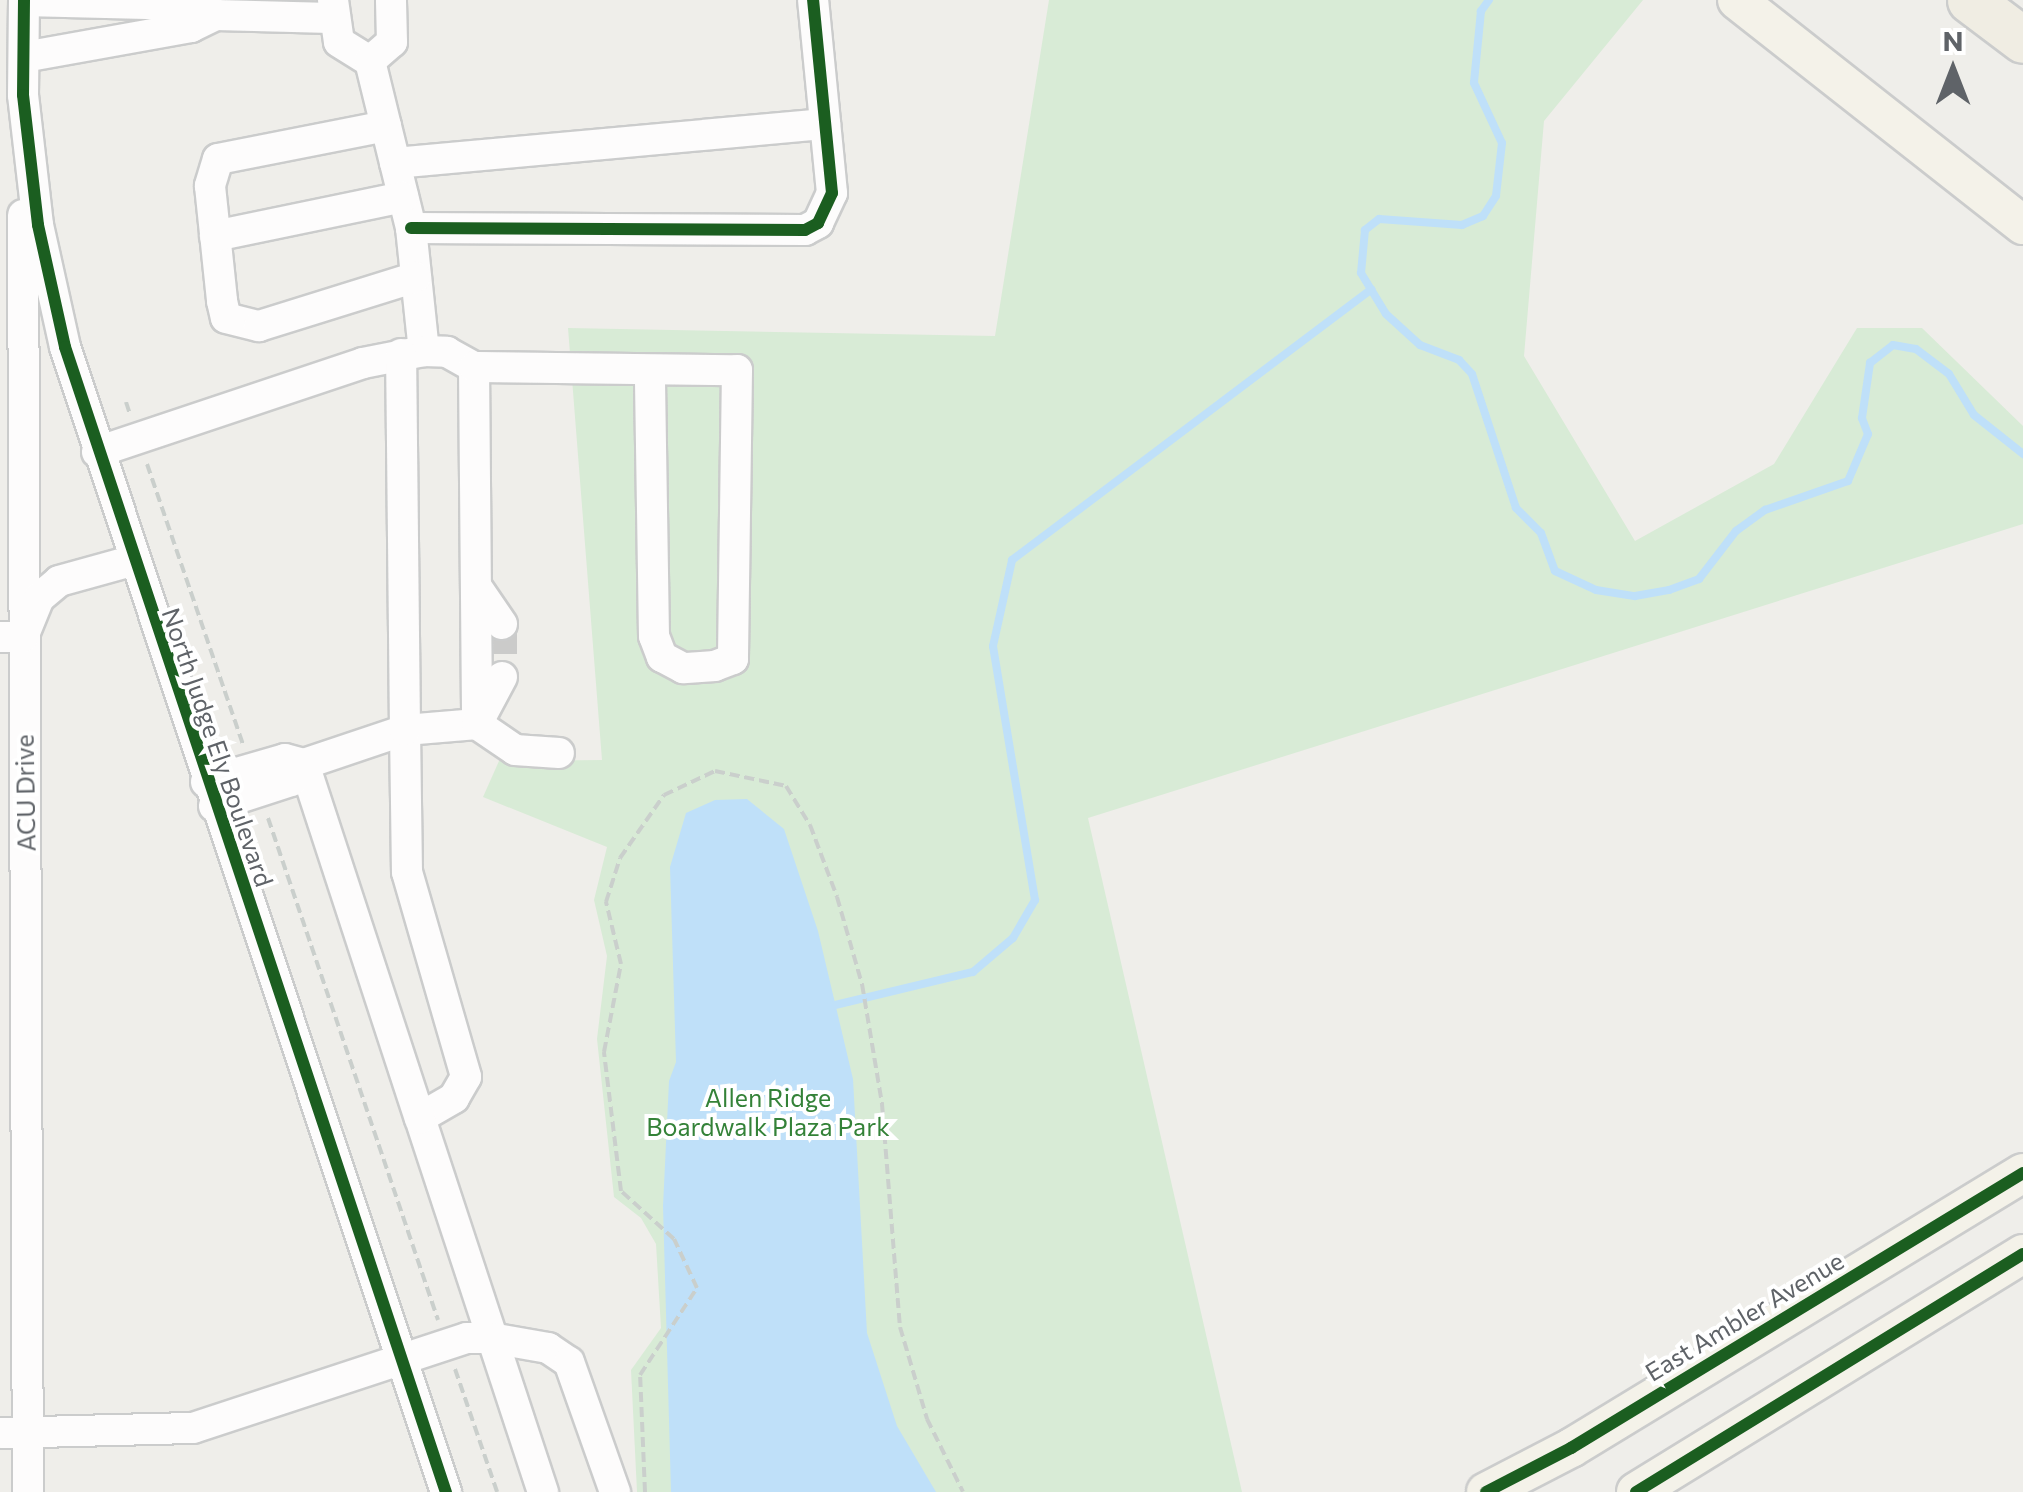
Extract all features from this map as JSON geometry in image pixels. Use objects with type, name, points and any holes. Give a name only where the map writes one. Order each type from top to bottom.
[{"type":"highway","points":[[1970,0],[2023,40]]},
{"type":"main road","points":[[1736,0],[2023,224]]},
{"type":"main road","name":"East Ambler Avenue","points":[[1486,1492],[1571,1448],[2023,1174]]},
{"type":"main road","points":[[1636,1492],[2023,1254]]},
{"type":"street","points":[[370,61],[392,42],[390,0]]},
{"type":"street","points":[[411,228],[805,230],[826,213],[832,193],[812,0]]},
{"type":"street","points":[[24,1],[188,4],[216,15]]},
{"type":"street","name":"North Judge Ely Boulevard","points":[[24,1],[23,94],[38,225],[97,452],[446,1492]]},
{"type":"street","points":[[24,58],[190,27],[216,15],[332,9],[338,42],[370,61],[411,228],[416,277],[405,730],[407,872],[465,1063],[462,1089],[420,1118]]},
{"type":"street","name":"ACU Drive","points":[[23,94],[12,637],[14,1433],[28,1492]]},
{"type":"street","points":[[395,163],[825,124]]},
{"type":"street","points":[[386,126],[218,159],[210,168],[222,302],[226,318],[238,326],[259,326],[416,277]]},
{"type":"street","points":[[215,236],[404,196]]},
{"type":"street","points":[[97,452],[412,353],[446,352],[474,367],[737,370],[733,659],[715,666],[683,668],[662,657],[654,636],[650,370]]},
{"type":"street","points":[[474,367],[477,724]]},
{"type":"street","points":[[12,637],[40,598],[58,581],[131,561]]},
{"type":"street","points":[[476,586],[502,624]]},
{"type":"street","points":[[477,724],[502,677]]},
{"type":"street","points":[[210,794],[291,781],[304,764],[405,730],[477,724],[515,750],[559,753]]},
{"type":"street","points":[[304,764],[543,1492]]},
{"type":"street","points":[[14,1433],[193,1428],[467,1338],[491,1338],[548,1348],[569,1362],[615,1492]]},
{"type":"path","points":[[144,456],[247,758]]},
{"type":"path","points":[[645,1492],[644,1369],[697,1288],[674,1239],[621,1191],[604,1052],[621,964],[607,906],[620,858],[664,795],[715,771],[778,781],[810,825],[867,1010],[888,1152],[900,1327],[935,1439],[963,1492]]},
{"type":"path","points":[[263,804],[442,1329]]},
{"type":"path","points":[[454,1364],[497,1492]]},
{"type":"green space","name":"Allen Ridge Boardwalk Plaza Park","points":[[1049,0],[1643,0],[1544,121],[1524,356],[1635,541],[1774,464],[1857,328],[1922,328],[2023,426],[2023,524],[1088,818],[1242,1492],[637,1492],[631,1370],[661,1328],[656,1244],[641,1218],[614,1197],[597,1039],[607,956],[594,900],[607,847],[483,797],[499,761],[602,760],[568,328],[995,336]]},
{"type":"water","points":[[747,799],[784,829],[818,931],[853,1079],[867,1333],[897,1426],[936,1492],[671,1492],[663,1206],[669,1081],[676,1062],[670,867],[686,813],[715,800]]},
{"type":"waterway","points":[[1489,0],[1481,11],[1474,83],[1502,143],[1496,196],[1483,216],[1462,225],[1379,219],[1365,230],[1361,273],[1386,314],[1420,345],[1459,360],[1472,374],[1516,508],[1541,533],[1555,571],[1596,590],[1635,596],[1669,590],[1699,579],[1736,531],[1765,510],[1848,481],[1868,434],[1862,418],[1870,363],[1893,345],[1916,349],[1949,374],[1974,415],[2023,454]]},
{"type":"waterway","points":[[831,1006],[973,972],[1013,938],[1035,900],[993,646],[1012,560],[1371,289]]},
{"type":"tunnel","points":[[502,624],[502,677]]},
{"type":"cycle path","points":[[24,0],[23,95],[38,225],[65,347],[446,1492]]},
{"type":"cycle path","points":[[411,228],[805,230],[818,223],[832,193],[813,0]]},
{"type":"cycle path","points":[[1486,1492],[1571,1448],[2023,1173]]},
{"type":"cycle path","points":[[1636,1492],[2023,1254]]}]
